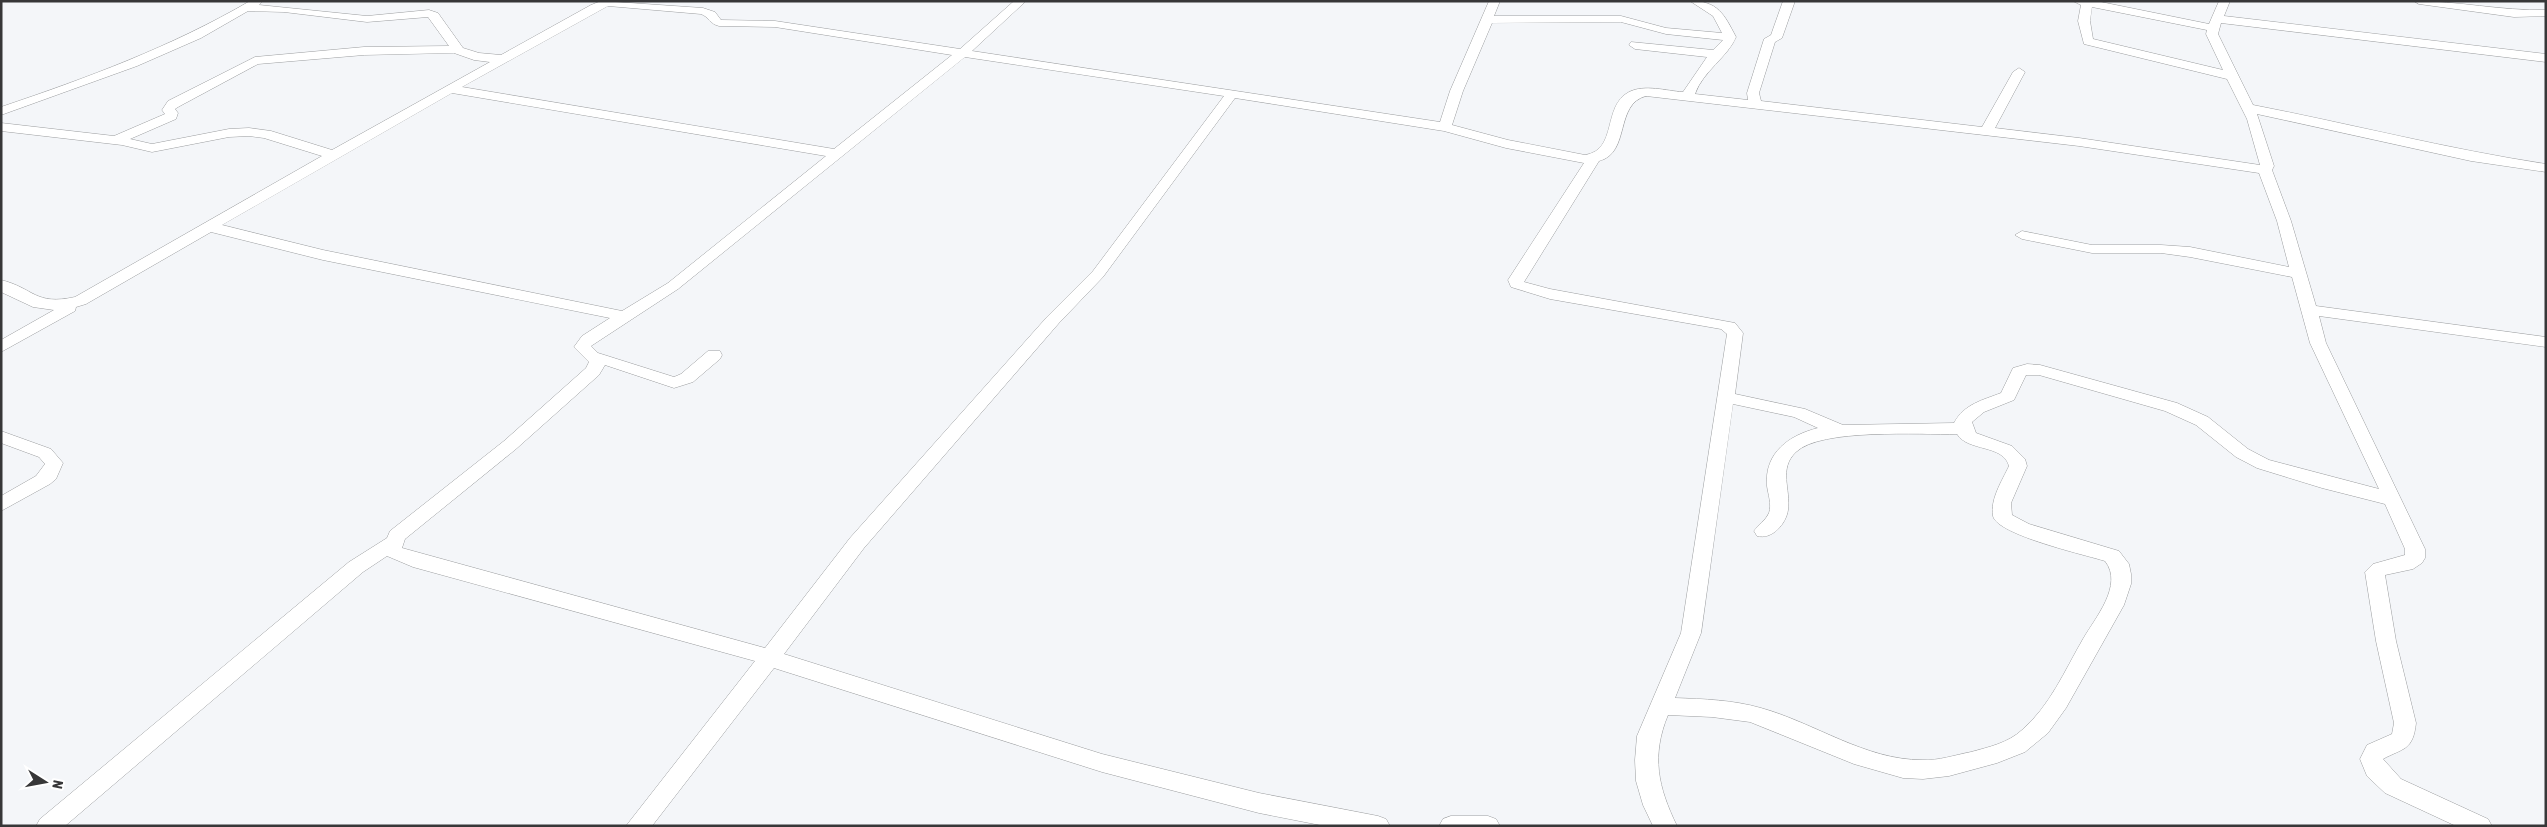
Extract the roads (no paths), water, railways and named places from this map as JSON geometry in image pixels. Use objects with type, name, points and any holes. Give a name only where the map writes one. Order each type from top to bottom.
[{"type":"street","points":[[1,111],[153,57],[210,30],[258,1]]},
{"type":"street","points":[[714,355],[687,378],[674,383],[631,367],[596,357],[582,347],[583,344],[606,326],[647,304],[673,286],[962,53],[1021,1]]},
{"type":"street","points":[[1445,128],[1459,81],[1482,35],[1488,11],[1495,1]]},
{"type":"street","points":[[1695,1],[1718,14],[1730,37]]},
{"type":"street","points":[[1755,104],[1753,93],[1770,39],[1776,38],[1788,1]]},
{"type":"street","points":[[2225,1],[2215,24],[2214,41],[2247,108],[2267,166],[2265,170],[2277,201],[2308,310],[2328,367],[2393,499],[2415,549],[2415,558],[2402,565],[2379,569],[2375,572],[2374,578],[2405,723],[2405,732],[2403,739],[2397,744],[2375,752],[2371,759],[2375,769],[2393,786],[2480,826]]},
{"type":"street","points":[[2419,1],[2514,14],[2546,13]]},
{"type":"street","points":[[1,347],[332,155],[606,2],[666,4],[708,12],[719,23],[775,24],[1445,128],[1506,144],[1593,160],[1602,158],[1606,153],[1624,103],[1632,94],[1646,92],[2121,148],[2265,170]]},
{"type":"street","points":[[2231,76],[2088,41],[2082,3],[2215,24],[2546,58]]},
{"type":"street","points":[[246,8],[284,9],[367,18],[429,13],[434,15],[455,49]]},
{"type":"street","points":[[1485,20],[1621,19],[1666,32],[1730,37]]},
{"type":"street","points":[[1688,96],[1691,87],[1730,37]]},
{"type":"street","points":[[1634,45],[1715,54]]},
{"type":"street","points":[[114,141],[172,116],[172,113],[168,110],[173,104],[255,61],[364,51],[455,49],[470,56],[503,59]]},
{"type":"street","points":[[1986,132],[2019,72]]},
{"type":"street","points":[[450,89],[838,154]]},
{"type":"street","points":[[638,826],[719,725],[769,656],[857,543],[1042,333],[1098,274],[1232,94]]},
{"type":"street","points":[[2247,108],[2323,123],[2471,157],[2546,168]]},
{"type":"street","points":[[1,127],[161,148],[229,133],[250,132],[266,134],[332,155]]},
{"type":"street","points":[[1593,160],[1516,280],[1516,284],[1550,294],[1728,326],[1735,333],[1691,633],[1648,736],[1646,760],[1655,805],[1665,826]]},
{"type":"street","points":[[210,227],[323,255],[624,316]]},
{"type":"street","points":[[2022,235],[2092,249],[2161,249],[2190,252],[2299,274]]},
{"type":"street","points":[[1,285],[41,305],[54,307],[80,301]]},
{"type":"street","points":[[2308,310],[2546,342]]},
{"type":"street","points":[[48,826],[356,567],[394,542],[404,530],[510,444],[587,377],[596,365],[596,357]]},
{"type":"street","points":[[1661,706],[1715,708],[1752,715],[1790,727],[1867,758],[1906,769],[1924,770],[1953,766],[2017,747],[2030,737],[2050,715],[2108,612],[2119,591],[2123,571],[2119,561],[2107,554],[2008,523],[2001,512],[2002,503],[2018,466],[2018,460],[2006,450],[1970,437],[1964,428],[1963,422],[1971,411],[2008,396],[2019,372],[2027,369],[2040,370],[2183,411],[2202,421],[2247,456],[2269,467],[2393,499]]},
{"type":"street","points":[[1725,398],[1799,413],[1841,430]]},
{"type":"street","points":[[1764,531],[1777,514],[1779,495],[1777,477],[1780,459],[1786,450],[1804,437],[1817,433],[1841,430],[1964,428]]},
{"type":"street","points":[[1,437],[45,453],[54,463],[49,475],[43,480],[1,505]]},
{"type":"street","points":[[394,542],[392,549],[395,553],[413,560],[769,656],[1102,763],[1242,799],[1378,826]]},
{"type":"street","points":[[1451,826],[1488,826]]}]
